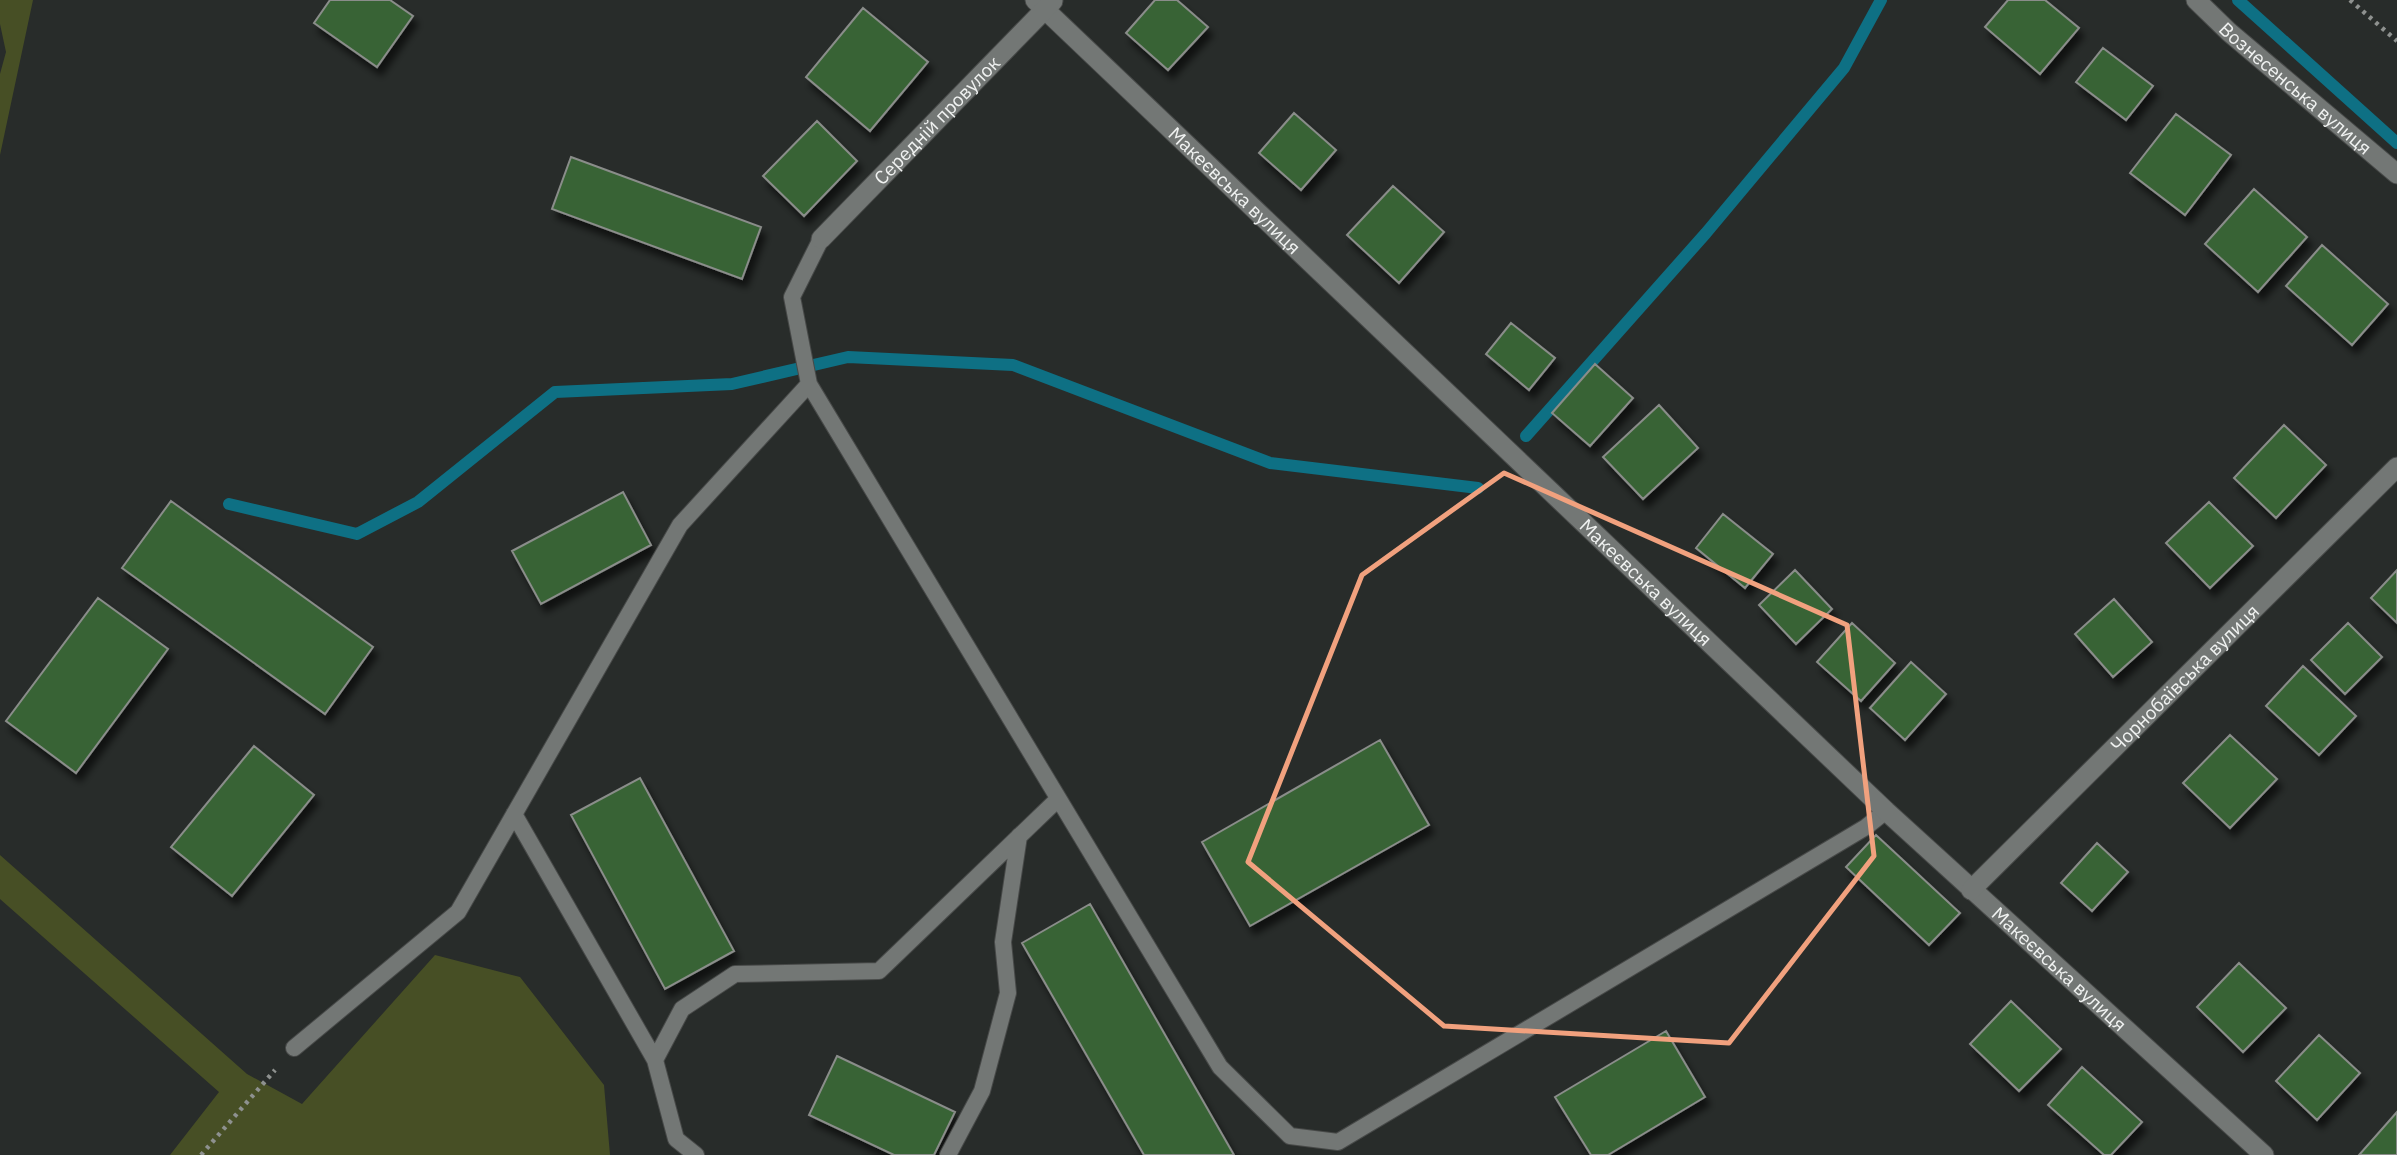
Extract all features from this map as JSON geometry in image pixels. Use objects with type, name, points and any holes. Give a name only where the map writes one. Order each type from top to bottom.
[{"type":"street","name":"Вознесенська вулиця","points":[[2196,0],[2397,174]]},
{"type":"street","name":"Середній провулок","points":[[821,239],[1045,3]]},
{"type":"street","name":"Макеєвська вулиця","points":[[1045,3],[1886,811],[2264,1155]]},
{"type":"street","name":"Чорнобаївська вулиця","points":[[1970,890],[2397,467]]},
{"type":"lane","points":[[821,239],[792,297],[809,384],[1220,1067],[1290,1136],[1341,1149],[1866,827],[1886,811]]},
{"type":"lane","points":[[294,1048],[458,912],[680,525],[809,384]]},
{"type":"lane","points":[[655,1060],[682,1009],[735,974],[879,971],[1058,799]]},
{"type":"lane","points":[[514,814],[655,1060],[676,1139],[695,1155]]},
{"type":"lane","points":[[948,1155],[982,1091],[1008,993],[1003,942],[1019,836]]},
{"type":"path","points":[[2350,0],[2397,41]]},
{"type":"path","points":[[201,1155],[294,1048]]},
{"type":"highlighted area","points":[[1504,473],[1847,625],[1874,856],[1729,1043],[1444,1026],[1248,862],[1362,575]]},
{"type":"green space","points":[[0,0],[33,0],[0,155],[0,74],[6,52],[0,24]]},
{"type":"green space","points":[[0,855],[247,1074],[302,1104],[435,955],[520,977],[604,1085],[610,1155],[170,1155],[219,1092],[0,899]]},
{"type":"building","points":[[330,0],[390,0],[413,16],[377,67],[314,23]]},
{"type":"building","points":[[1155,0],[1177,0],[1208,27],[1168,70],[1126,33]]},
{"type":"building","points":[[2008,0],[2045,0],[2079,28],[2040,74],[1985,27]]},
{"type":"building","points":[[863,8],[928,62],[870,131],[806,77]]},
{"type":"building","points":[[2103,48],[2153,86],[2126,120],[2076,82]]},
{"type":"building","points":[[1294,113],[1336,150],[1301,190],[1259,153]]},
{"type":"building","points":[[2176,114],[2231,155],[2185,215],[2130,173]]},
{"type":"building","points":[[817,121],[857,161],[804,216],[763,176]]},
{"type":"building","points":[[571,157],[761,227],[742,279],[552,209]]},
{"type":"building","points":[[1393,186],[1444,232],[1399,283],[1347,235]]},
{"type":"building","points":[[2254,189],[2307,237],[2258,292],[2205,244]]},
{"type":"building","points":[[2322,245],[2388,304],[2352,345],[2286,286]]},
{"type":"building","points":[[1511,323],[1555,358],[1529,390],[1486,354]]},
{"type":"building","points":[[1595,364],[1633,398],[1590,446],[1552,413]]},
{"type":"building","points":[[1659,405],[1698,448],[1643,499],[1603,457]]},
{"type":"building","points":[[2284,425],[2326,465],[2276,518],[2234,478]]},
{"type":"building","points":[[623,492],[651,545],[541,604],[512,551]]},
{"type":"building","points":[[171,501],[373,647],[325,714],[122,568]]},
{"type":"building","points":[[2209,502],[2253,546],[2210,588],[2166,543]]},
{"type":"building","points":[[1723,514],[1773,554],[1745,588],[1696,548]]},
{"type":"building","points":[[1795,570],[1832,609],[1796,644],[1759,605]]},
{"type":"building","points":[[2397,570],[2397,623],[2371,598]]},
{"type":"building","points":[[98,598],[168,649],[76,773],[6,721]]},
{"type":"building","points":[[2114,599],[2152,642],[2113,677],[2075,634]]},
{"type":"building","points":[[1852,623],[1895,663],[1861,701],[1817,662]]},
{"type":"building","points":[[2348,623],[2382,657],[2345,694],[2311,660]]},
{"type":"building","points":[[1911,662],[1946,694],[1905,740],[1870,708]]},
{"type":"building","points":[[2303,666],[2356,716],[2319,755],[2266,706]]},
{"type":"building","points":[[2230,735],[2277,779],[2230,828],[2183,783]]},
{"type":"building","points":[[1380,740],[1429,825],[1250,926],[1202,842]]},
{"type":"building","points":[[254,746],[314,795],[232,896],[171,847]]},
{"type":"building","points":[[640,778],[734,951],[665,989],[571,815]]},
{"type":"building","points":[[1876,835],[1960,913],[1929,945],[1846,867]]},
{"type":"building","points":[[2097,843],[2128,872],[2092,911],[2061,883]]},
{"type":"building","points":[[1090,904],[1234,1155],[1144,1155],[1022,943]]},
{"type":"building","points":[[2239,963],[2286,1008],[2243,1052],[2197,1007]]},
{"type":"building","points":[[2011,1001],[2061,1049],[2019,1091],[1970,1044]]},
{"type":"building","points":[[1666,1031],[1705,1097],[1608,1155],[1591,1155],[1555,1097]]},
{"type":"building","points":[[2319,1035],[2360,1073],[2317,1120],[2276,1081]]},
{"type":"building","points":[[837,1056],[955,1112],[934,1155],[894,1155],[809,1115]]},
{"type":"building","points":[[2082,1067],[2142,1122],[2111,1155],[2104,1155],[2048,1105]]},
{"type":"building","points":[[2397,1112],[2397,1155],[2359,1155]]},
{"type":"waterway","points":[[1526,436],[1706,233],[1844,68],[1881,0]]},
{"type":"waterway","points":[[2238,0],[2397,143]]},
{"type":"waterway","points":[[229,504],[357,534],[418,502],[555,392],[732,384],[848,357],[1013,365],[1270,463],[1478,488]]}]
